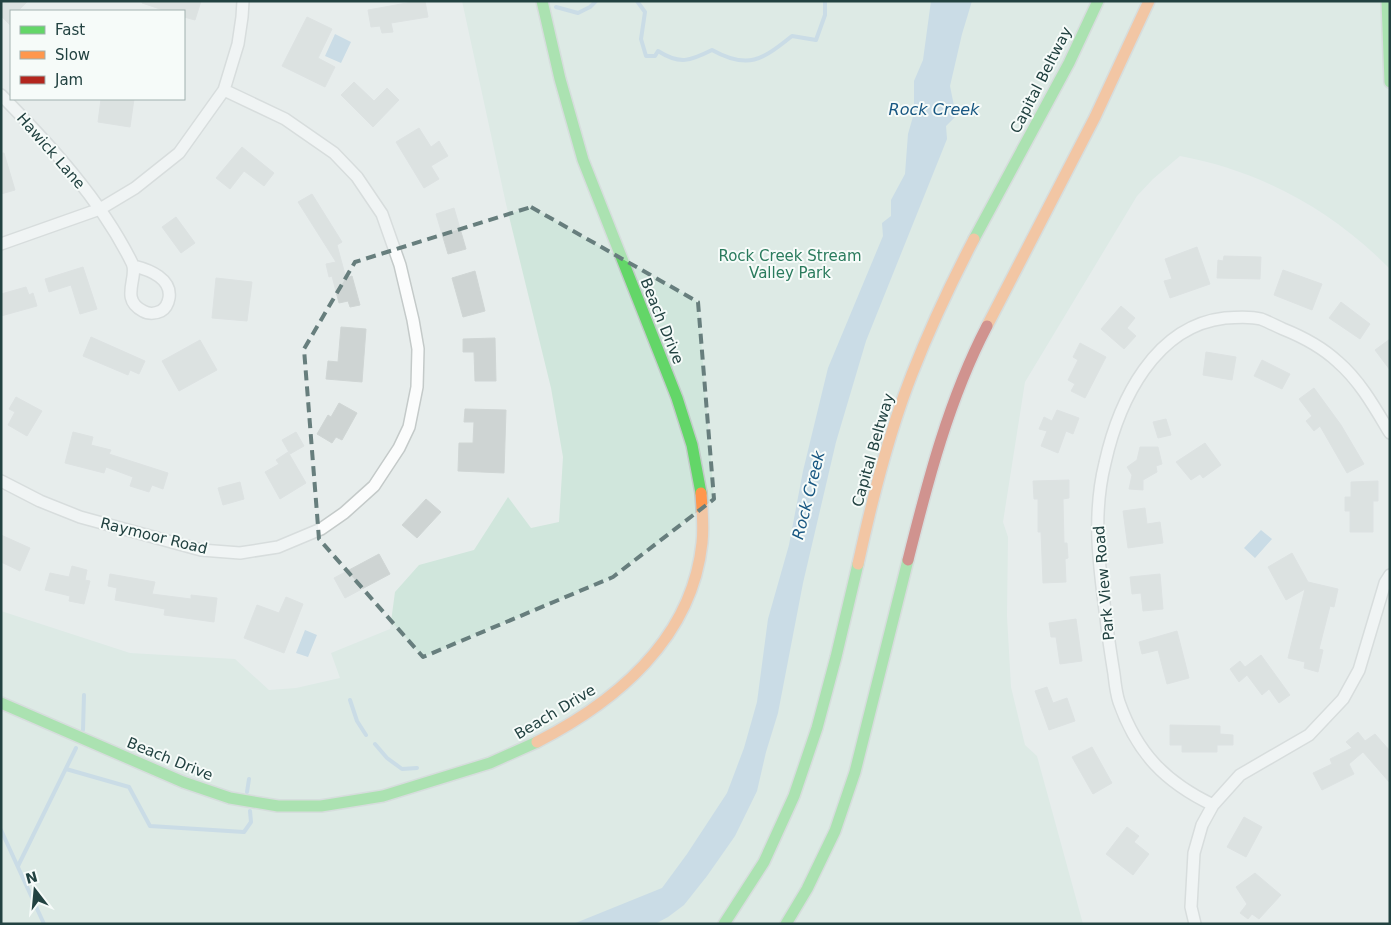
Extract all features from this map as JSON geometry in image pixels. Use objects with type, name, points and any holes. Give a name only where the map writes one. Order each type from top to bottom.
[{"type":"main road","name":"Beach Drive","points":[[1,703],[175,779],[211,791],[276,806],[340,806],[366,801],[434,782],[514,754],[578,719],[613,694],[640,670],[664,644],[681,617],[700,560],[704,522],[700,484],[693,449],[680,408],[585,167],[562,86],[542,1]]},
{"type":"main road","name":"Capital Beltway","points":[[724,924],[738,906],[763,863],[790,807],[809,756],[827,691],[886,451],[911,376],[938,311],[973,241],[1057,85],[1098,1]]},
{"type":"main road","points":[[786,924],[807,889],[835,831],[855,772],[934,459],[954,401],[981,337],[1095,117],[1149,1]]},
{"type":"main road","points":[[1387,2],[1390,82]]},
{"type":"street","points":[[1,244],[100,209],[134,188],[179,153],[224,90],[238,44],[243,1]]},
{"type":"street","name":"Raymoor Road","points":[[1,482],[40,501],[80,517],[202,550],[240,553],[278,547],[321,529],[344,513],[374,486],[399,448],[409,427],[417,387],[418,349],[414,320],[400,264],[382,214],[357,177],[334,153],[285,119],[224,90]]},
{"type":"street","name":"Hawick Lane","points":[[1,96],[65,165],[100,209],[134,266]]},
{"type":"street","name":"Park View Road","points":[[1213,805],[1190,794],[1161,772],[1135,740],[1118,700],[1099,559],[1097,522],[1104,464],[1115,430],[1134,386],[1151,359],[1174,337],[1211,320],[1240,317],[1261,319],[1306,338],[1337,361],[1350,374],[1390,433]]},
{"type":"street","points":[[1195,924],[1191,907],[1194,853],[1202,825],[1213,805],[1240,775],[1309,735],[1343,699],[1359,670],[1385,583],[1390,575]]},
{"type":"highlighted area","points":[[531,207],[698,302],[714,499],[613,577],[423,657],[319,539],[304,349],[355,262]]},
{"type":"green space","name":"Rock Creek Stream Valley Park","points":[[462,1],[1390,1],[1390,269],[1344,229],[1294,196],[1239,172],[1180,156],[1153,179],[1137,196],[1025,382],[1003,522],[1008,537],[1007,616],[1011,687],[1025,745],[1037,756],[1083,924],[1,924],[1,611],[130,653],[235,659],[269,690],[296,688],[340,678],[331,653],[390,629],[395,592],[419,565],[474,550],[508,497],[531,528],[559,522],[563,457],[551,388],[506,204]]},
{"type":"water","name":"Rock Creek","points":[[931,1],[972,1],[950,86],[956,116],[946,126],[947,139],[866,341],[836,442],[803,583],[778,713],[757,791],[735,836],[707,876],[684,905],[668,917],[655,924],[573,924],[662,888],[727,793],[744,748],[757,702],[768,619],[789,545],[803,471],[828,368],[883,236],[882,223],[891,216],[891,200],[905,174],[908,134],[914,113],[914,81],[923,60]]},
{"type":"water","points":[[335,34],[351,42],[341,63],[325,56]]},
{"type":"water","points":[[1261,530],[1272,539],[1255,558],[1244,548]]},
{"type":"water","points":[[305,630],[317,635],[308,657],[296,653]]},
{"type":"building","points":[[1,1],[28,1],[19,10],[10,10],[10,25],[1,16]]},
{"type":"building","points":[[142,1],[201,1],[195,20],[185,17],[185,10],[163,10],[142,3]]},
{"type":"building","points":[[425,1],[428,17],[391,23],[393,32],[382,33],[380,26],[371,27],[368,10]]},
{"type":"building","points":[[307,17],[332,29],[318,58],[335,67],[325,87],[282,66]]},
{"type":"building","points":[[354,82],[374,101],[387,88],[399,100],[373,127],[341,95]]},
{"type":"building","points":[[101,100],[134,100],[130,127],[98,122]]},
{"type":"building","points":[[419,128],[431,147],[439,141],[448,156],[431,166],[439,179],[424,188],[396,142]]},
{"type":"building","points":[[242,147],[274,173],[264,186],[244,171],[230,189],[216,178]]},
{"type":"building","points":[[1,153],[4,153],[15,190],[1,194]]},
{"type":"building","points":[[312,194],[342,242],[337,245],[346,278],[352,276],[360,305],[350,307],[348,301],[339,303],[332,276],[329,277],[326,264],[336,262],[298,202]]},
{"type":"building","points":[[454,208],[466,249],[448,254],[436,214]]},
{"type":"building","points":[[176,217],[195,243],[181,253],[162,227]]},
{"type":"building","points":[[1197,247],[1210,284],[1170,298],[1164,281],[1172,279],[1165,259]]},
{"type":"building","points":[[1224,256],[1261,257],[1260,279],[1217,278],[1218,260],[1223,261]]},
{"type":"building","points":[[83,267],[97,309],[80,314],[71,285],[49,292],[45,279]]},
{"type":"building","points":[[1283,270],[1322,284],[1312,310],[1274,295]]},
{"type":"building","points":[[475,271],[485,311],[463,317],[452,278]]},
{"type":"building","points":[[216,278],[252,282],[247,321],[212,318]]},
{"type":"building","points":[[26,287],[29,295],[33,293],[37,306],[1,316],[1,294]]},
{"type":"building","points":[[1341,302],[1370,324],[1360,339],[1329,318]]},
{"type":"building","points":[[1121,306],[1135,318],[1127,328],[1136,336],[1124,349],[1101,329]]},
{"type":"building","points":[[341,327],[366,329],[362,382],[326,379],[328,361],[338,362]]},
{"type":"building","points":[[91,337],[145,361],[139,374],[130,370],[128,375],[83,356]]},
{"type":"building","points":[[495,338],[496,381],[475,381],[474,352],[463,352],[463,339]]},
{"type":"building","points":[[1390,339],[1390,370],[1375,350]]},
{"type":"building","points":[[200,340],[217,370],[179,391],[162,361]]},
{"type":"building","points":[[1080,343],[1106,357],[1085,398],[1071,391],[1075,384],[1068,380],[1078,360],[1073,357]]},
{"type":"building","points":[[1206,352],[1236,357],[1232,380],[1203,375]]},
{"type":"building","points":[[1262,360],[1290,374],[1282,389],[1254,376]]},
{"type":"building","points":[[1314,388],[1341,425],[1364,464],[1347,473],[1320,426],[1314,431],[1306,421],[1312,416],[1299,399]]},
{"type":"building","points":[[16,397],[42,411],[27,436],[8,425],[15,412],[9,409]]},
{"type":"building","points":[[339,403],[357,413],[342,440],[336,437],[332,443],[317,434],[328,415],[331,417]]},
{"type":"building","points":[[465,409],[506,410],[504,473],[458,471],[459,443],[473,443],[474,422],[464,422]]},
{"type":"building","points":[[1057,410],[1079,418],[1073,434],[1066,431],[1058,453],[1041,446],[1047,431],[1039,429],[1044,417],[1052,421]]},
{"type":"building","points":[[1166,419],[1171,435],[1158,438],[1153,422]]},
{"type":"building","points":[[73,432],[93,437],[91,445],[111,450],[109,454],[168,473],[163,489],[152,485],[149,492],[130,486],[133,477],[106,467],[104,473],[65,463]]},
{"type":"building","points":[[296,432],[304,446],[290,454],[282,440]]},
{"type":"building","points":[[1205,443],[1221,465],[1203,478],[1200,474],[1191,480],[1176,462]]},
{"type":"building","points":[[1140,447],[1158,447],[1162,464],[1156,466],[1157,472],[1143,480],[1143,490],[1129,489],[1132,475],[1127,467],[1137,460]]},
{"type":"building","points":[[288,452],[306,483],[280,499],[265,472],[279,464],[276,460]]},
{"type":"building","points":[[1069,480],[1069,498],[1063,499],[1064,543],[1067,543],[1068,558],[1065,559],[1066,582],[1043,583],[1041,532],[1038,532],[1038,499],[1034,499],[1033,481]]},
{"type":"building","points":[[1378,481],[1378,501],[1373,501],[1373,532],[1350,532],[1350,511],[1345,511],[1345,497],[1351,497],[1351,482]]},
{"type":"building","points":[[240,482],[244,499],[223,505],[218,488]]},
{"type":"building","points":[[426,499],[441,512],[417,538],[402,525]]},
{"type":"building","points":[[1145,508],[1147,524],[1160,522],[1163,543],[1128,548],[1123,511]]},
{"type":"building","points":[[1,535],[30,548],[20,571],[1,562]]},
{"type":"building","points":[[1292,553],[1308,582],[1338,589],[1334,607],[1330,606],[1319,649],[1323,650],[1318,672],[1304,668],[1305,662],[1288,658],[1305,589],[1286,600],[1268,567]]},
{"type":"building","points":[[379,554],[390,574],[345,598],[334,578]]},
{"type":"building","points":[[72,566],[87,570],[85,580],[90,581],[84,604],[69,601],[70,596],[45,590],[50,573],[69,577]]},
{"type":"building","points":[[110,574],[155,582],[152,594],[191,599],[191,595],[217,598],[214,622],[164,615],[165,609],[115,600],[117,588],[108,586]]},
{"type":"building","points":[[1160,574],[1163,609],[1143,611],[1141,593],[1132,594],[1130,577]]},
{"type":"building","points":[[286,597],[303,604],[284,653],[244,638],[257,605],[279,613]]},
{"type":"building","points":[[1076,619],[1082,661],[1060,664],[1056,637],[1051,637],[1049,623]]},
{"type":"building","points":[[1177,631],[1189,678],[1167,684],[1158,650],[1142,654],[1139,642]]},
{"type":"building","points":[[1261,655],[1290,695],[1279,703],[1269,689],[1262,695],[1247,675],[1239,682],[1230,669],[1240,661],[1245,667]]},
{"type":"building","points":[[1047,687],[1053,703],[1067,698],[1075,721],[1049,730],[1035,691]]},
{"type":"building","points":[[1170,725],[1220,726],[1220,734],[1233,735],[1233,745],[1217,745],[1217,752],[1182,752],[1182,745],[1170,745]]},
{"type":"building","points":[[1358,732],[1365,741],[1375,734],[1390,751],[1390,783],[1363,752],[1349,764],[1354,774],[1322,790],[1313,773],[1332,764],[1330,759],[1352,748],[1346,742]]},
{"type":"building","points":[[1092,747],[1112,783],[1093,794],[1072,757]]},
{"type":"building","points":[[1244,817],[1262,827],[1246,857],[1227,847]]},
{"type":"building","points":[[1127,827],[1139,836],[1134,842],[1149,854],[1133,875],[1106,854]]},
{"type":"building","points":[[1255,873],[1281,895],[1259,919],[1252,914],[1248,919],[1240,913],[1247,904],[1236,887]]},
{"type":"waterway","points":[[556,7],[578,13],[590,7],[596,1]]},
{"type":"waterway","points":[[637,1],[645,12],[641,39],[646,56],[655,56],[658,51],[673,58],[685,60],[712,50],[735,60],[745,61],[763,56],[792,36],[816,40],[825,15],[825,1]]},
{"type":"waterway","points":[[83,730],[84,695]]},
{"type":"waterway","points":[[350,700],[357,721],[366,735]]},
{"type":"waterway","points":[[375,744],[387,758],[402,769],[417,768]]},
{"type":"waterway","points":[[18,866],[76,748]]},
{"type":"waterway","points":[[66,769],[129,787],[150,826],[244,832],[251,822],[250,811]]},
{"type":"waterway","points":[[247,792],[249,779]]},
{"type":"waterway","points":[[1,830],[44,924]]},
{"type":"traffic: fast","points":[[542,1],[560,79],[583,160],[677,398],[692,445],[701,493]]},
{"type":"traffic: fast","points":[[974,239],[1069,63],[1098,1]]},
{"type":"traffic: fast","points":[[1387,1],[1390,82]]},
{"type":"traffic: fast","points":[[786,924],[807,889],[835,831],[855,772],[908,560]]},
{"type":"traffic: fast","points":[[724,924],[764,862],[794,796],[817,728],[858,564]]},
{"type":"traffic: fast","points":[[1,703],[183,782],[230,798],[278,806],[321,806],[383,796],[490,763],[537,742]]},
{"type":"traffic: slow","points":[[987,326],[1095,117],[1149,1]]},
{"type":"traffic: slow","points":[[858,564],[881,468],[903,397],[933,323],[974,239]]},
{"type":"traffic: slow","points":[[537,742],[567,726],[622,686],[646,663],[666,637],[683,608],[695,577],[703,537],[701,493]]},
{"type":"traffic: jam","points":[[908,560],[941,440],[961,382],[987,326]]}]
